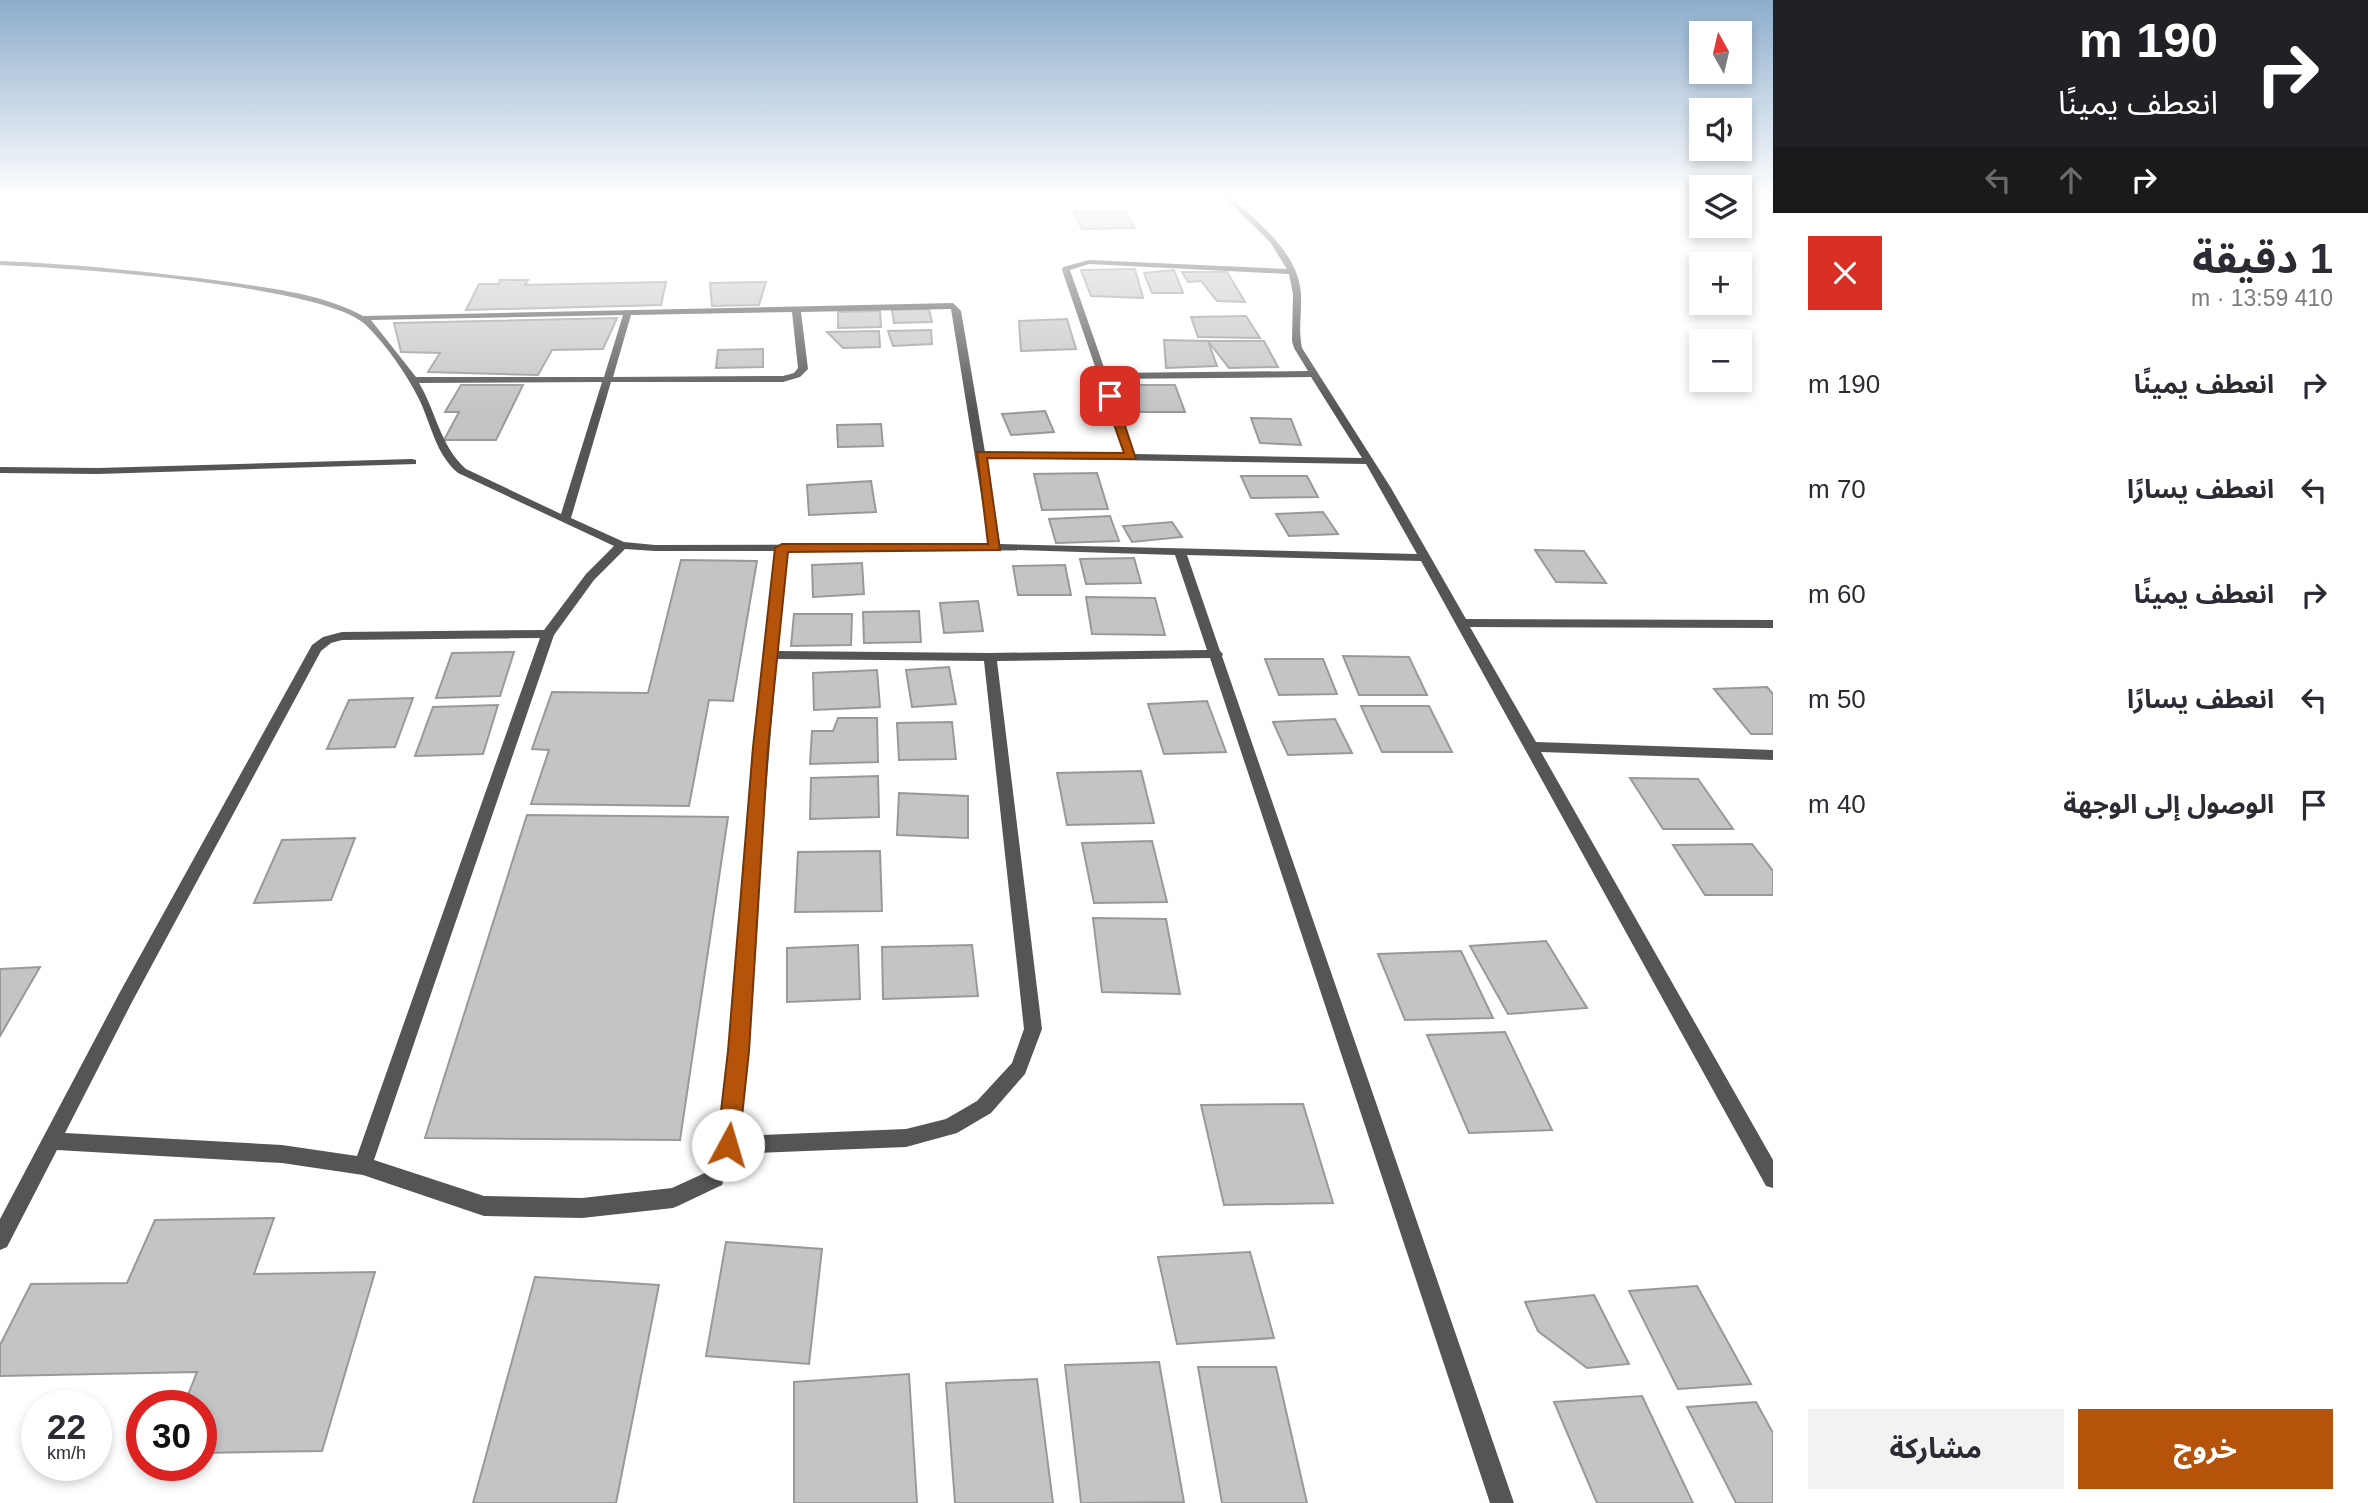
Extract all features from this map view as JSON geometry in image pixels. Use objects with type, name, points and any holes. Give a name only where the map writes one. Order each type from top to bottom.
[{"type":"street","points":[[94,268],[224,284],[304,299],[364,318],[941,304],[955,308],[995,547]]},
{"type":"street","points":[[1068,268],[1131,457]]},
{"type":"street","points":[[1226,268],[1292,272]]},
{"type":"street","points":[[1290,268],[1297,293],[1293,330],[1298,348],[1426,558],[1773,1179]]},
{"type":"street","points":[[414,380],[756,381],[797,375],[803,369],[796,309]]},
{"type":"street","points":[[565,520],[628,312]]},
{"type":"street","points":[[364,318],[414,380],[425,402],[433,430],[449,462],[462,471],[622,545],[655,548],[995,547],[1426,558]]},
{"type":"street","points":[[1103,376],[1315,374]]},
{"type":"street","points":[[981,454],[1369,461]]},
{"type":"street","points":[[0,470],[98,471],[412,462]]},
{"type":"street","points":[[363,1166],[548,634],[590,577],[622,545]]},
{"type":"street","points":[[53,1140],[282,1154],[363,1166],[484,1206],[582,1208],[673,1198],[715,1178],[728,1145],[770,655],[782,548]]},
{"type":"street","points":[[1180,552],[1217,654],[1502,1503]]},
{"type":"street","points":[[1462,623],[1773,624]]},
{"type":"street","points":[[0,1240],[126,997],[316,648],[327,640],[342,636],[548,634]]},
{"type":"street","points":[[770,655],[990,657],[1217,654]]},
{"type":"street","points":[[728,1145],[906,1138],[950,1127],[984,1108],[1019,1068],[1033,1029],[990,657]]},
{"type":"street","points":[[1531,747],[1773,755]]},
{"type":"building","points":[[1135,269],[1143,298],[1091,296],[1081,270]]},
{"type":"building","points":[[1174,270],[1183,293],[1152,293],[1144,273]]},
{"type":"building","points":[[1182,272],[1227,272],[1245,302],[1217,301],[1201,281],[1188,282]]},
{"type":"building","points":[[500,280],[528,280],[525,285],[666,282],[661,305],[466,310],[479,284],[499,284]]},
{"type":"building","points":[[766,282],[759,305],[712,306],[710,283]]},
{"type":"building","points":[[929,309],[932,322],[894,323],[892,310]]},
{"type":"building","points":[[880,311],[881,327],[838,328],[838,312]]},
{"type":"building","points":[[1246,316],[1260,338],[1198,337],[1191,317]]},
{"type":"building","points":[[617,318],[603,349],[552,350],[538,375],[428,372],[440,353],[401,352],[394,323]]},
{"type":"building","points":[[1067,319],[1076,349],[1021,351],[1019,321]]},
{"type":"building","points":[[931,330],[932,344],[893,346],[888,331]]},
{"type":"building","points":[[879,331],[880,347],[843,348],[827,332]]},
{"type":"building","points":[[1164,340],[1208,341],[1217,366],[1166,368]]},
{"type":"building","points":[[1208,341],[1264,341],[1278,367],[1229,368]]},
{"type":"building","points":[[763,349],[763,367],[716,368],[718,350]]},
{"type":"building","points":[[461,385],[523,385],[496,440],[444,440],[459,412],[445,412]]},
{"type":"building","points":[[1131,385],[1175,385],[1185,412],[1140,412]]},
{"type":"building","points":[[1045,411],[1054,432],[1011,435],[1002,414]]},
{"type":"building","points":[[1251,418],[1291,419],[1301,445],[1260,443]]},
{"type":"building","points":[[881,424],[883,446],[838,447],[837,425]]},
{"type":"building","points":[[1097,473],[1108,509],[1042,510],[1034,474]]},
{"type":"building","points":[[1241,476],[1307,476],[1318,497],[1251,498]]},
{"type":"building","points":[[871,481],[876,512],[809,515],[807,485]]},
{"type":"building","points":[[1323,512],[1338,534],[1289,536],[1276,514]]},
{"type":"building","points":[[1110,516],[1119,541],[1056,543],[1049,519]]},
{"type":"building","points":[[1172,522],[1182,537],[1132,542],[1123,526]]},
{"type":"building","points":[[1535,550],[1584,551],[1606,583],[1556,582]]},
{"type":"building","points":[[1134,558],[1141,583],[1086,584],[1080,559]]},
{"type":"building","points":[[681,560],[757,561],[733,701],[709,700],[689,806],[531,804],[549,750],[532,749],[552,692],[648,693]]},
{"type":"building","points":[[862,563],[864,594],[813,597],[812,565]]},
{"type":"building","points":[[1065,565],[1071,595],[1018,595],[1013,566]]},
{"type":"building","points":[[1086,597],[1155,598],[1165,635],[1092,634]]},
{"type":"building","points":[[978,601],[983,631],[944,633],[940,603]]},
{"type":"building","points":[[919,611],[921,642],[864,643],[863,612]]},
{"type":"building","points":[[794,614],[852,614],[851,645],[791,646]]},
{"type":"building","points":[[514,652],[500,696],[436,698],[452,653]]},
{"type":"building","points":[[1343,656],[1409,657],[1427,695],[1359,695]]},
{"type":"building","points":[[1265,659],[1323,659],[1337,694],[1279,695]]},
{"type":"building","points":[[949,667],[956,704],[912,707],[906,670]]},
{"type":"building","points":[[877,670],[880,707],[814,710],[813,673]]},
{"type":"building","points":[[1767,687],[1773,694],[1773,734],[1751,734],[1714,689]]},
{"type":"building","points":[[413,698],[395,747],[327,749],[349,700]]},
{"type":"building","points":[[1207,701],[1226,752],[1164,754],[1148,704]]},
{"type":"building","points":[[498,705],[483,754],[415,756],[433,707]]},
{"type":"building","points":[[1361,706],[1429,706],[1452,752],[1382,752]]},
{"type":"building","points":[[838,718],[877,718],[878,762],[810,764],[812,731],[833,731]]},
{"type":"building","points":[[1335,719],[1352,753],[1288,755],[1273,722]]},
{"type":"building","points":[[952,722],[956,759],[899,760],[897,723]]},
{"type":"building","points":[[1141,771],[1154,823],[1067,825],[1057,773]]},
{"type":"building","points":[[878,776],[879,817],[810,819],[811,778]]},
{"type":"building","points":[[1630,778],[1698,779],[1733,829],[1663,829]]},
{"type":"building","points":[[899,793],[968,796],[968,838],[897,835]]},
{"type":"building","points":[[527,815],[728,817],[680,1140],[425,1138]]},
{"type":"building","points":[[355,838],[331,900],[254,903],[282,840]]},
{"type":"building","points":[[1152,841],[1167,902],[1094,903],[1082,843]]},
{"type":"building","points":[[1752,844],[1773,871],[1773,895],[1705,895],[1673,845]]},
{"type":"building","points":[[880,851],[882,911],[795,912],[798,852]]},
{"type":"building","points":[[1093,918],[1166,919],[1180,994],[1102,992]]},
{"type":"building","points":[[1546,941],[1587,1008],[1508,1014],[1470,946]]},
{"type":"building","points":[[858,945],[860,999],[787,1002],[787,948]]},
{"type":"building","points":[[972,945],[978,996],[883,999],[882,947]]},
{"type":"building","points":[[1461,951],[1493,1018],[1405,1020],[1378,954]]},
{"type":"building","points":[[40,967],[0,1036],[0,969]]},
{"type":"building","points":[[1505,1032],[1552,1130],[1469,1133],[1427,1035]]},
{"type":"building","points":[[1303,1104],[1333,1203],[1224,1205],[1201,1105]]},
{"type":"building","points":[[274,1218],[254,1274],[375,1272],[322,1451],[217,1453],[217,1390],[190,1390],[197,1372],[0,1376],[0,1345],[31,1284],[127,1283],[155,1220]]},
{"type":"building","points":[[726,1242],[822,1249],[809,1364],[706,1356]]},
{"type":"building","points":[[1250,1252],[1274,1338],[1177,1344],[1158,1257]]},
{"type":"building","points":[[535,1277],[659,1285],[616,1503],[473,1503]]},
{"type":"building","points":[[1697,1286],[1751,1384],[1678,1389],[1629,1291]]},
{"type":"building","points":[[1594,1295],[1629,1364],[1587,1368],[1538,1331],[1525,1302]]},
{"type":"building","points":[[1159,1362],[1184,1502],[1081,1503],[1065,1365]]},
{"type":"building","points":[[1198,1367],[1276,1367],[1307,1503],[1222,1503]]},
{"type":"building","points":[[909,1374],[917,1503],[794,1503],[794,1382]]},
{"type":"building","points":[[1037,1379],[1053,1503],[955,1503],[946,1383]]},
{"type":"building","points":[[1642,1396],[1693,1503],[1597,1503],[1554,1402]]},
{"type":"building","points":[[1756,1402],[1773,1433],[1773,1503],[1736,1503],[1687,1407]]},
{"type":"route","points":[[728,1145],[738,1051],[761,747],[782,548],[995,547],[981,454],[1131,457],[1110,396]]}]
